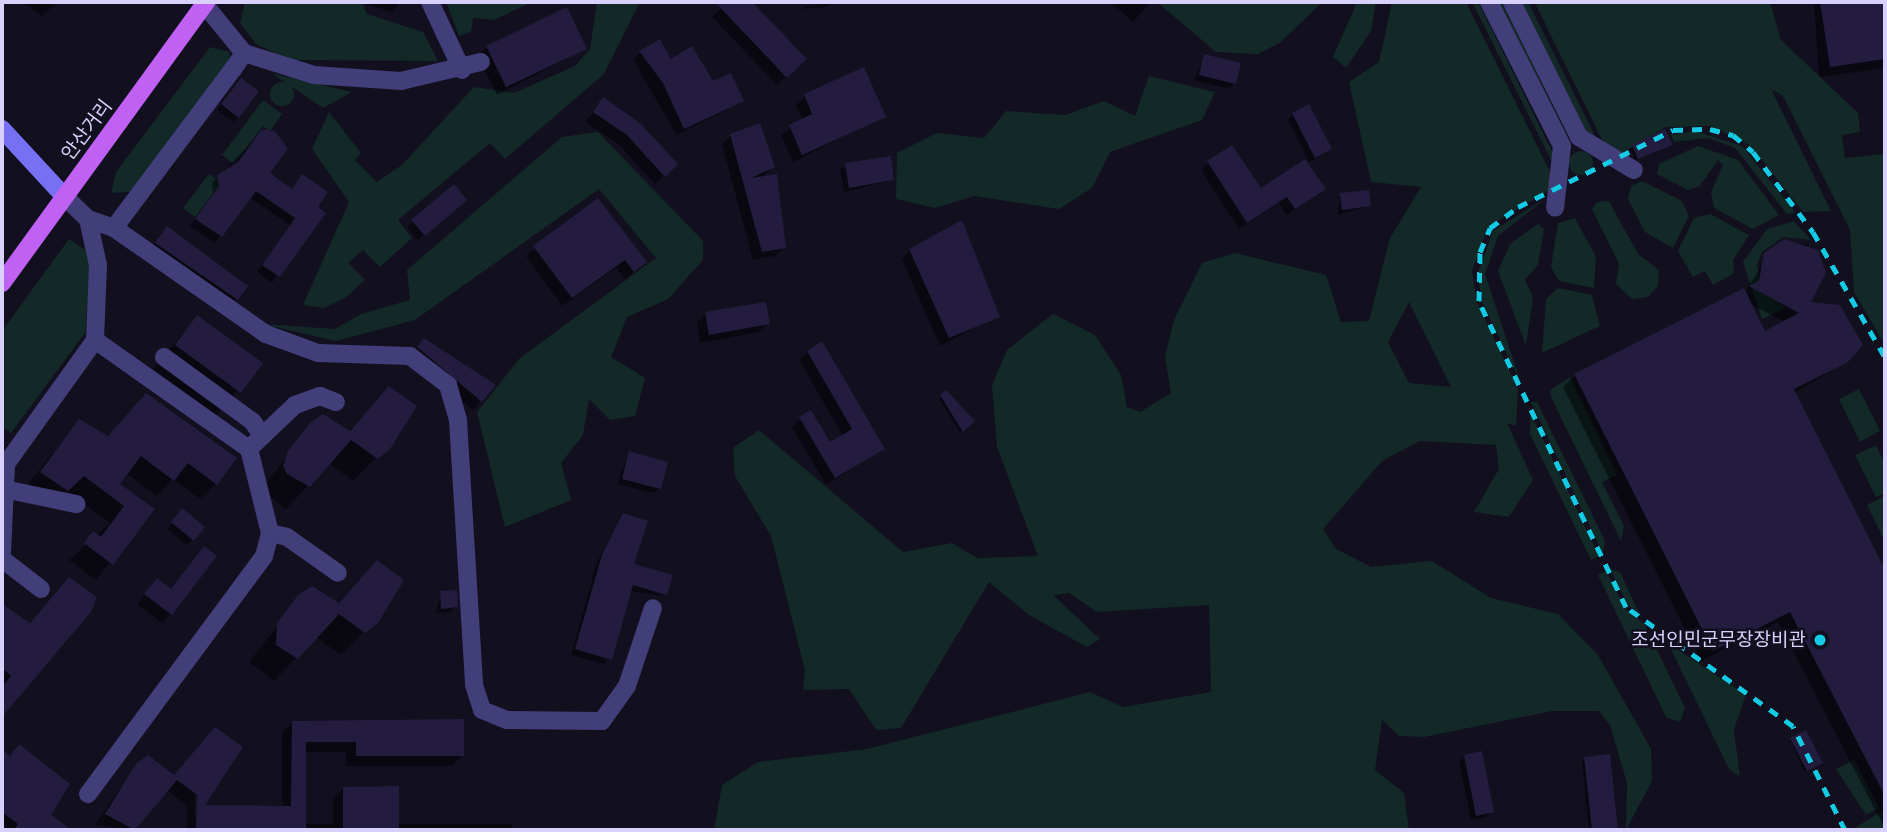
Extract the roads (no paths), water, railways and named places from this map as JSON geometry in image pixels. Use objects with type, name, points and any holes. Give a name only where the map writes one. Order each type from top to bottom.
[{"type":"main road","name":"안산거리","points":[[2,283],[205,3]]},
{"type":"street","points":[[429,2],[462,70]]},
{"type":"street","points":[[1489,2],[1562,146],[1555,208]]},
{"type":"street","points":[[1512,2],[1579,137],[1634,170]]},
{"type":"street","points":[[205,3],[244,53],[339,77],[401,81],[462,70],[481,62]]},
{"type":"street","points":[[114,228],[244,53]]},
{"type":"street","points":[[2,129],[88,219],[114,228],[265,334],[318,353],[410,356],[448,386],[458,421],[474,685],[482,710],[507,720],[602,721],[627,686],[653,608]]},
{"type":"street","points":[[1562,146],[1579,137]]},
{"type":"street","points":[[2,553],[4,489],[13,448],[95,340],[98,265],[88,219]]},
{"type":"street","points":[[88,794],[264,556],[270,533],[249,449],[95,340]]},
{"type":"street","points":[[164,357],[253,422],[262,436]]},
{"type":"street","points":[[249,449],[295,405],[320,396],[336,402]]},
{"type":"street","points":[[4,489],[76,504]]},
{"type":"street","points":[[270,533],[287,537],[338,573]]},
{"type":"street","points":[[2,559],[41,589]]},
{"type":"railway","points":[[1845,830],[1793,726],[1626,607],[1479,301],[1480,252],[1490,228],[1518,207],[1673,130],[1710,129],[1733,135],[1753,152],[1813,232],[1885,357]]},
{"type":"place","name":"조선인민군무장장비관","points":[[1820,640]]}]
